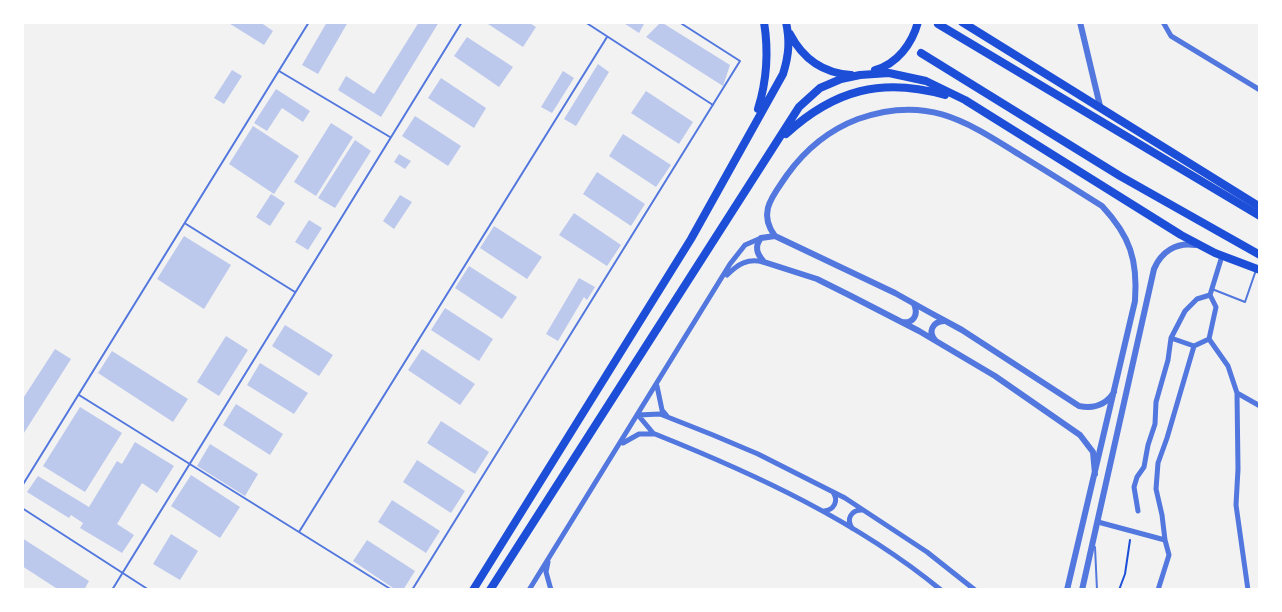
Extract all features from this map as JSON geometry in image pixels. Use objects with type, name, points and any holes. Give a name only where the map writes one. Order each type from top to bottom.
[{"type":"main road","points":[[754,124],[768,58],[764,22]]},
{"type":"main road","points":[[490,590],[799,107],[820,88],[841,79],[880,69],[898,57],[911,40],[918,22]]},
{"type":"main road","points":[[962,22],[1260,207]]},
{"type":"main road","points":[[473,590],[690,239],[783,74],[790,44],[786,23]]},
{"type":"main road","points":[[786,23],[801,52],[818,66],[838,74],[889,73],[926,81],[970,103],[1112,193],[1202,246],[1258,269]]},
{"type":"main road","points":[[939,24],[1260,216]]},
{"type":"main road","points":[[921,53],[1120,176],[1260,255]]},
{"type":"main road","points":[[779,140],[814,110],[861,90],[888,87],[915,88],[970,103]]},
{"type":"street","points":[[1080,22],[1100,106]]},
{"type":"street","points":[[1163,22],[1171,36],[1260,90]]},
{"type":"street","points":[[1067,590],[1095,474],[1114,392],[1135,301],[1135,269],[1132,252],[1117,222],[1102,206],[973,126],[925,110],[902,109],[877,113],[835,130],[806,152],[774,194],[766,210],[766,219],[775,236],[947,322],[1079,406],[1096,406],[1104,403],[1114,392]]},
{"type":"street","points":[[529,590],[740,251],[751,242],[775,236]]},
{"type":"street","points":[[762,238],[757,243],[756,249],[764,262]]},
{"type":"street","points":[[1082,590],[1154,269],[1164,253],[1171,249],[1180,245],[1202,246]]},
{"type":"street","points":[[1222,256],[1211,292],[1216,307],[1209,339],[1228,366],[1237,393],[1236,505],[1248,590]]},
{"type":"street","points":[[723,278],[745,261],[754,259],[817,279],[901,322],[995,376],[1080,435],[1093,452],[1095,474]]},
{"type":"street","points":[[1138,511],[1134,487],[1144,467],[1155,424],[1156,402],[1168,360],[1171,338],[1185,311],[1197,299],[1211,292]]},
{"type":"street","points":[[901,322],[909,322],[916,315],[916,308],[911,302]]},
{"type":"street","points":[[936,341],[931,332],[934,324],[940,321],[947,322]]},
{"type":"street","points":[[1171,338],[1194,346],[1209,339]]},
{"type":"street","points":[[1158,590],[1169,555],[1156,489],[1158,463],[1194,346]]},
{"type":"street","points":[[657,385],[662,410],[668,417]]},
{"type":"street","points":[[1237,393],[1260,406]]},
{"type":"street","points":[[638,415],[660,414],[668,417],[758,454],[831,490],[927,552],[975,590]]},
{"type":"street","points":[[638,415],[655,434]]},
{"type":"street","points":[[619,445],[639,434],[655,434],[751,475],[854,529],[941,590]]},
{"type":"street","points":[[1144,467],[1157,475]]},
{"type":"street","points":[[819,510],[830,509],[835,504],[835,496],[831,490]]},
{"type":"street","points":[[854,529],[849,520],[852,513],[858,510],[866,512]]},
{"type":"street","points":[[1098,522],[1165,540]]},
{"type":"street","points":[[549,559],[546,572],[551,590]]},
{"type":"lane","points":[[22,486],[309,22]]},
{"type":"lane","points":[[112,590],[462,22]]},
{"type":"lane","points":[[585,22],[712,105]]},
{"type":"lane","points":[[412,590],[740,61],[679,22]]},
{"type":"lane","points":[[299,532],[607,37]]},
{"type":"lane","points":[[279,70],[391,137]]},
{"type":"lane","points":[[185,223],[295,292]]},
{"type":"lane","points":[[1211,292],[1245,302],[1258,269]]},
{"type":"lane","points":[[79,395],[392,590]]},
{"type":"lane","points":[[22,508],[149,590]]},
{"type":"lane","points":[[1094,539],[1097,590]]},
{"type":"path","points":[[1119,590],[1125,574],[1131,534],[1129,532]]},
{"type":"building","points":[[227,22],[260,22],[273,31],[264,45]]},
{"type":"building","points":[[327,22],[348,22],[318,74],[302,65]]},
{"type":"building","points":[[419,22],[439,22],[381,117],[338,90],[346,76],[374,94]]},
{"type":"building","points":[[485,22],[528,22],[536,27],[523,47]]},
{"type":"building","points":[[622,22],[645,22],[639,33]]},
{"type":"building","points":[[661,22],[730,65],[723,86],[646,37]]},
{"type":"building","points":[[467,37],[513,67],[499,87],[454,56]]},
{"type":"building","points":[[598,64],[609,72],[576,126],[564,119]]},
{"type":"building","points":[[232,70],[242,76],[224,104],[214,98]]},
{"type":"building","points":[[563,71],[574,78],[552,113],[541,107]]},
{"type":"building","points":[[441,78],[486,108],[474,128],[428,98]]},
{"type":"building","points":[[276,89],[310,111],[303,122],[282,108],[267,131],[254,123]]},
{"type":"building","points":[[646,91],[693,122],[679,144],[631,113]]},
{"type":"building","points":[[415,116],[461,146],[448,166],[402,136]]},
{"type":"building","points":[[331,123],[353,137],[316,196],[294,182]]},
{"type":"building","points":[[253,126],[299,156],[274,194],[229,164]]},
{"type":"building","points":[[623,134],[671,165],[656,187],[609,156]]},
{"type":"building","points":[[355,140],[371,151],[335,208],[318,198]]},
{"type":"building","points":[[399,154],[411,161],[405,169],[394,162]]},
{"type":"building","points":[[597,172],[645,204],[631,226],[583,194]]},
{"type":"building","points":[[271,194],[285,203],[270,226],[256,217]]},
{"type":"building","points":[[400,195],[412,202],[394,229],[383,221]]},
{"type":"building","points":[[574,213],[621,245],[607,266],[559,235]]},
{"type":"building","points":[[309,220],[322,228],[308,250],[295,242]]},
{"type":"building","points":[[494,226],[542,257],[527,279],[480,248]]},
{"type":"building","points":[[184,236],[231,265],[204,309],[157,279]]},
{"type":"building","points":[[469,266],[517,297],[502,319],[455,288]]},
{"type":"building","points":[[579,278],[595,287],[587,300],[584,297],[558,341],[546,334]]},
{"type":"building","points":[[445,308],[493,339],[479,361],[431,330]]},
{"type":"building","points":[[285,325],[333,355],[319,376],[272,346]]},
{"type":"building","points":[[226,336],[248,350],[219,396],[197,382]]},
{"type":"building","points":[[55,349],[71,359],[22,436],[22,400]]},
{"type":"building","points":[[422,349],[475,384],[460,405],[408,370]]},
{"type":"building","points":[[112,351],[188,399],[173,422],[98,373]]},
{"type":"building","points":[[260,363],[308,393],[294,414],[247,385]]},
{"type":"building","points":[[236,404],[283,434],[270,455],[223,425]]},
{"type":"building","points":[[80,407],[122,433],[85,492],[43,466]]},
{"type":"building","points":[[441,421],[489,452],[475,474],[427,443]]},
{"type":"building","points":[[135,442],[174,466],[157,493],[142,483],[117,524],[134,535],[122,553],[80,528],[83,523],[71,515],[69,518],[27,492],[38,476],[89,507],[117,461],[122,464]]},
{"type":"building","points":[[210,444],[258,474],[245,496],[197,466]]},
{"type":"building","points":[[417,460],[465,491],[451,513],[403,482]]},
{"type":"building","points":[[191,475],[240,507],[220,538],[171,506]]},
{"type":"building","points":[[392,500],[440,531],[426,553],[378,522]]},
{"type":"building","points":[[171,534],[198,551],[180,580],[153,564]]},
{"type":"building","points":[[22,538],[89,581],[84,590],[59,590],[22,566]]},
{"type":"building","points":[[367,540],[415,571],[403,590],[396,590],[353,561]]}]
